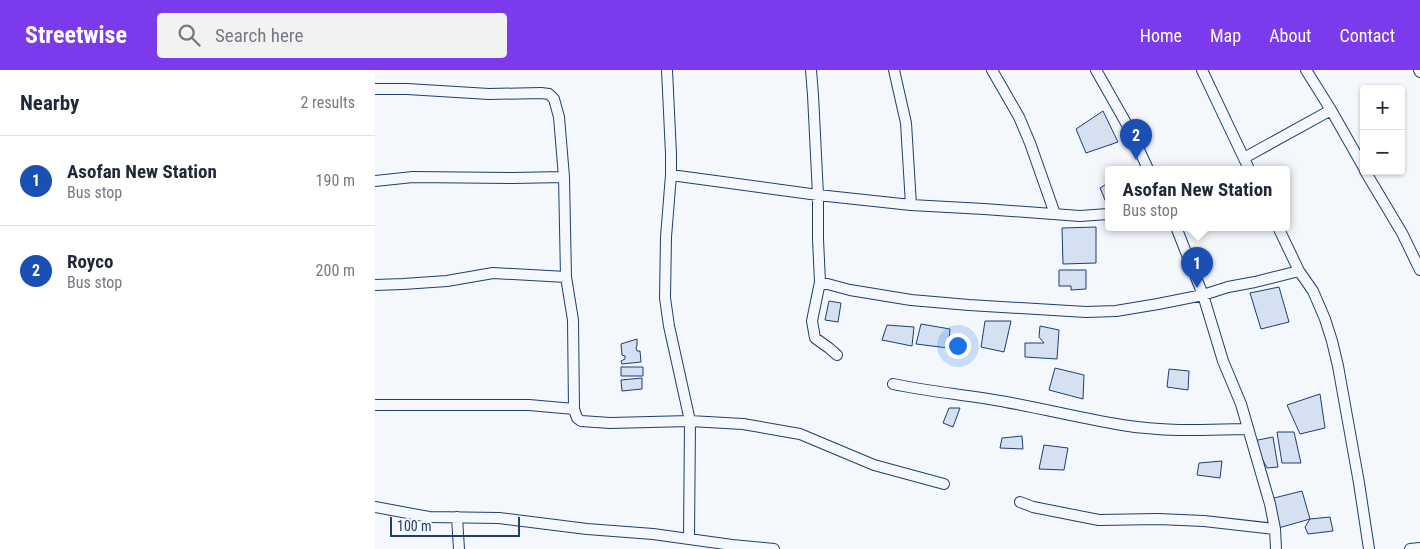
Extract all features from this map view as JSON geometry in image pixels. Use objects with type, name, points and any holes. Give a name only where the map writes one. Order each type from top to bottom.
[{"type":"street","points":[[667,70],[671,117],[671,175],[666,238],[665,298],[669,326],[690,421],[689,538]]},
{"type":"street","points":[[811,70],[818,196],[820,282],[812,321],[815,338],[837,355]]},
{"type":"street","points":[[893,70],[907,123],[911,205]]},
{"type":"street","points":[[992,70],[1019,117],[1055,214]]},
{"type":"street","points":[[1097,70],[1130,130],[1147,166]]},
{"type":"street","points":[[1202,70],[1248,166]]},
{"type":"street","points":[[1306,70],[1360,161]]},
{"type":"street","points":[[375,89],[489,94],[532,93],[549,94],[555,99],[559,117],[564,177],[566,276],[573,320],[575,409],[577,418],[581,421],[690,421],[743,424],[800,434],[874,465],[943,484]]},
{"type":"street","points":[[1244,158],[1331,110]]},
{"type":"street","points":[[671,175],[818,196],[911,205],[984,208],[1089,216],[1105,214]]},
{"type":"street","points":[[1368,175],[1402,233],[1420,270]]},
{"type":"street","points":[[375,180],[413,177],[564,177]]},
{"type":"street","points":[[1178,231],[1203,295],[1223,361],[1241,404],[1275,529],[1276,549]]},
{"type":"street","points":[[1280,231],[1299,271],[1313,291],[1332,342],[1359,483],[1369,549]]},
{"type":"street","points":[[820,282],[850,290],[911,300],[1087,312],[1116,311],[1203,295],[1228,286],[1255,282],[1299,271]]},
{"type":"street","points":[[375,285],[447,281],[493,273],[566,276]]},
{"type":"street","points":[[893,384],[929,391],[979,397],[1153,429],[1248,429]]},
{"type":"street","points":[[375,405],[529,406],[575,409]]},
{"type":"street","points":[[1020,502],[1033,507],[1099,520],[1158,519],[1205,521],[1275,529]]},
{"type":"street","points":[[375,508],[429,517],[499,518],[774,549]]},
{"type":"street","points":[[457,517],[459,549]]},
{"type":"street","points":[[1410,549],[1420,548]]},
{"type":"building","points":[[1103,111],[1118,142],[1086,153],[1076,129]]},
{"type":"building","points":[[1105,185],[1105,200],[1100,188]]},
{"type":"building","points":[[1096,227],[1096,263],[1063,264],[1062,228]]},
{"type":"building","points":[[1059,270],[1086,270],[1086,289],[1071,290],[1071,286],[1059,286]]},
{"type":"building","points":[[1279,287],[1289,322],[1261,329],[1250,293]]},
{"type":"building","points":[[829,301],[841,303],[838,322],[825,320]]},
{"type":"building","points":[[985,321],[1011,321],[1004,352],[981,347]]},
{"type":"building","points":[[921,324],[950,329],[948,348],[916,344]]},
{"type":"building","points":[[887,325],[914,327],[912,346],[882,340]]},
{"type":"building","points":[[1040,326],[1059,330],[1057,359],[1025,357],[1025,343],[1044,343],[1039,337]]},
{"type":"building","points":[[637,339],[636,347],[637,351],[640,351],[641,362],[622,364],[621,361],[625,359],[625,356],[622,355],[621,344]]},
{"type":"building","points":[[621,367],[643,367],[643,376],[621,376]]},
{"type":"building","points":[[1055,368],[1084,375],[1083,399],[1049,390]]},
{"type":"building","points":[[1169,369],[1189,371],[1188,390],[1167,387]]},
{"type":"building","points":[[642,378],[642,389],[622,391],[621,380]]},
{"type":"building","points":[[1320,394],[1325,428],[1300,434],[1287,405]]},
{"type":"building","points":[[949,408],[960,408],[953,427],[943,423]]},
{"type":"building","points":[[1277,432],[1294,432],[1301,463],[1282,463]]},
{"type":"building","points":[[1022,436],[1023,449],[1000,448],[1002,438]]},
{"type":"building","points":[[1273,437],[1278,467],[1267,468],[1253,441]]},
{"type":"building","points":[[1044,445],[1068,448],[1064,470],[1039,469]]},
{"type":"building","points":[[1222,461],[1220,478],[1197,475],[1199,463]]},
{"type":"building","points":[[1302,491],[1310,519],[1275,529],[1270,499]]},
{"type":"building","points":[[1330,517],[1333,531],[1308,534],[1305,527],[1310,519]]},
{"type":"place","name":"Royco","points":[[1136,160]]},
{"type":"place","name":"Asofan New Station","points":[[1197,288]]}]
